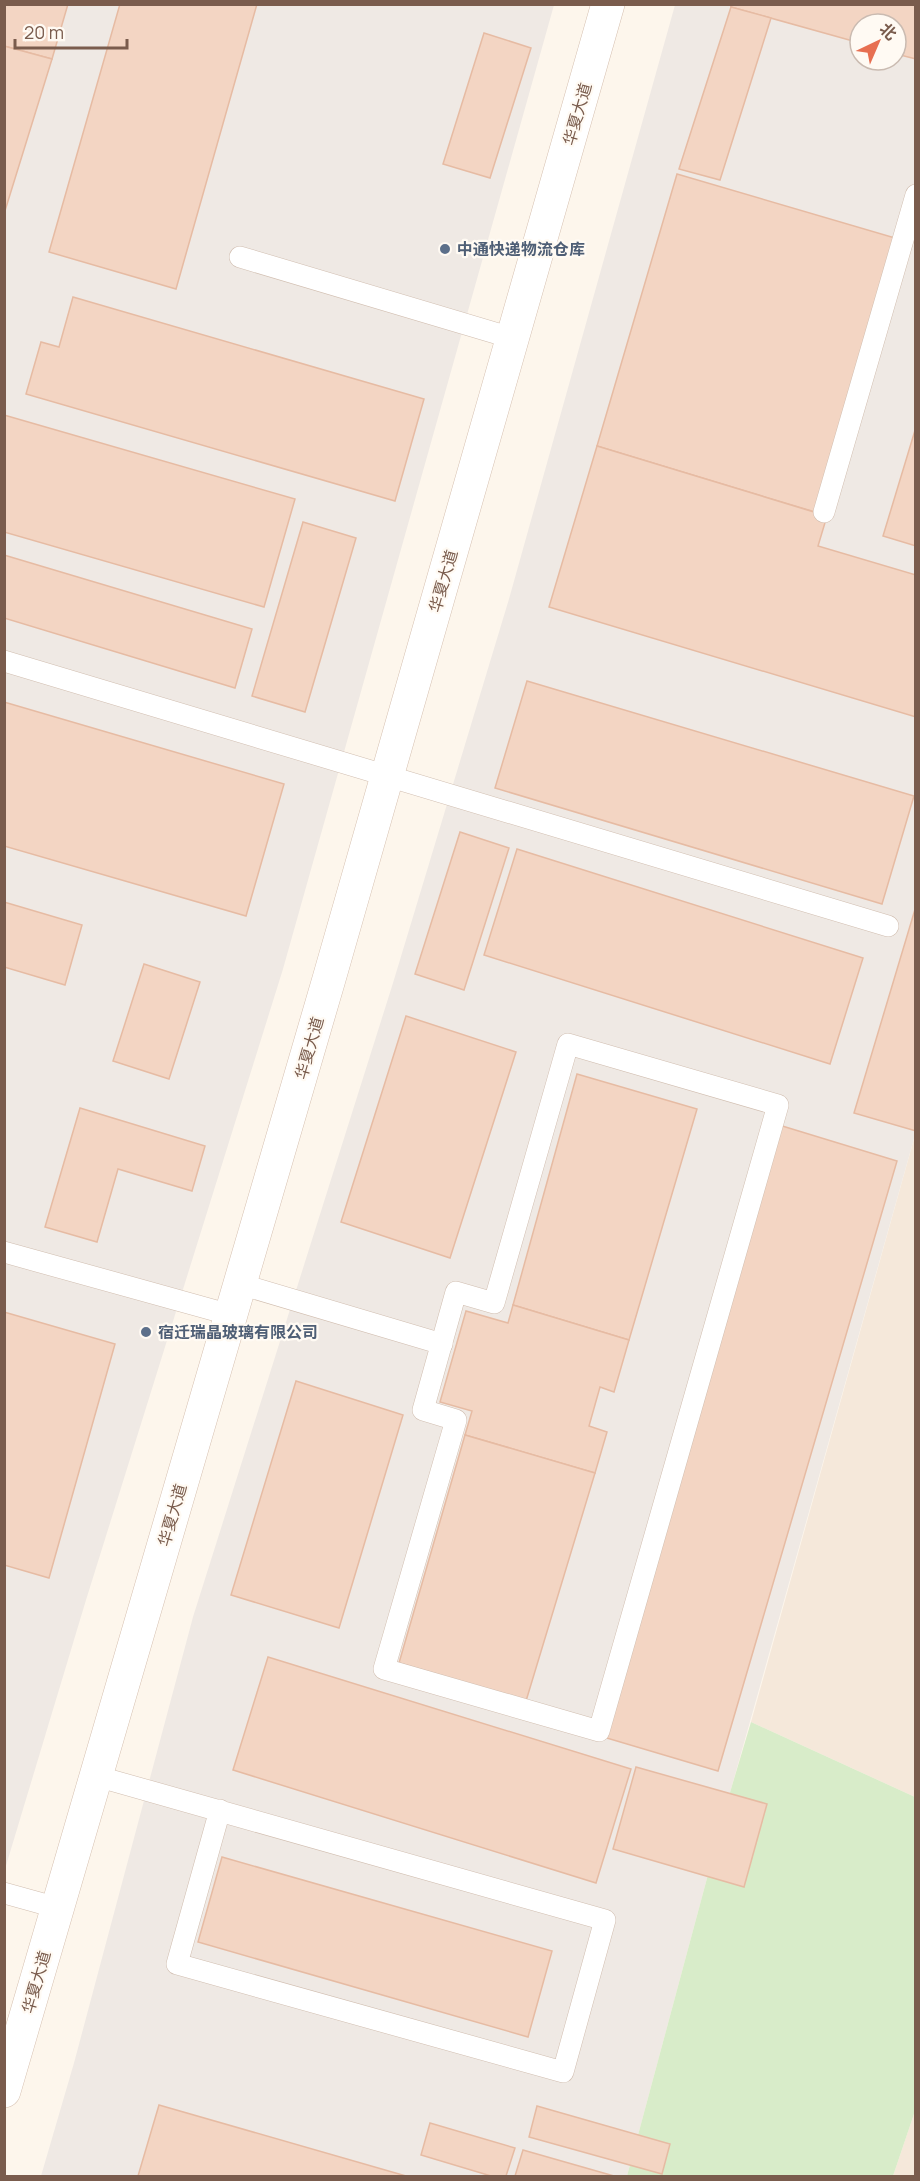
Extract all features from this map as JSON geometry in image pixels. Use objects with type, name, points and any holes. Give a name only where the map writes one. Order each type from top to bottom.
[{"type":"street","name":"华夏大道","points":[[4,2091],[240,1284],[608,4]]},
{"type":"lane","points":[[824,512],[915,195]]},
{"type":"lane","points":[[240,257],[512,338]]},
{"type":"lane","points":[[4,661],[888,926]]},
{"type":"lane","points":[[568,1044],[778,1105],[599,1731],[384,1669],[456,1420],[423,1410],[442,1344],[456,1292],[494,1303],[568,1044]]},
{"type":"lane","points":[[4,1252],[231,1315]]},
{"type":"lane","points":[[240,1284],[442,1344]]},
{"type":"lane","points":[[96,1776],[220,1810],[605,1920],[563,2073],[177,1964],[220,1810]]},
{"type":"lane","points":[[4,1893],[58,1908]]},
{"type":"shaded area","points":[[5,5],[554,5],[283,969],[86,1600],[5,1869]]},
{"type":"shaded area","points":[[675,5],[915,5],[915,1135],[731,1789],[627,2176],[41,2176],[74,2063],[193,1617],[393,983],[509,599]]},
{"type":"shaded area","points":[[915,1135],[915,1797],[751,1722]]},
{"type":"shaded area","points":[[915,2111],[915,2176],[893,2176]]},
{"type":"green space","points":[[751,1722],[915,1797],[915,2111],[893,2176],[627,2176]]},
{"type":"building","points":[[4,4],[68,4],[52,59],[4,46]]},
{"type":"building","points":[[120,4],[257,4],[176,289],[49,252]]},
{"type":"building","points":[[731,4],[916,4],[916,59],[908,57],[908,12],[848,12],[848,40],[731,7]]},
{"type":"building","points":[[731,7],[771,18],[720,180],[679,169]]},
{"type":"building","points":[[484,33],[531,48],[490,178],[443,164]]},
{"type":"building","points":[[4,46],[52,59],[4,214]]},
{"type":"building","points":[[677,174],[895,238],[815,512],[597,446]]},
{"type":"building","points":[[73,297],[424,399],[395,501],[26,394],[41,342],[59,347]]},
{"type":"building","points":[[4,415],[295,499],[264,607],[4,532]]},
{"type":"building","points":[[916,427],[916,546],[883,536]]},
{"type":"building","points":[[597,446],[827,516],[818,546],[916,575],[916,717],[549,607]]},
{"type":"building","points":[[303,522],[356,538],[305,712],[252,696]]},
{"type":"building","points":[[4,555],[252,629],[235,688],[4,618]]},
{"type":"building","points":[[527,681],[914,796],[882,904],[495,788]]},
{"type":"building","points":[[4,702],[284,784],[246,916],[4,846]]},
{"type":"building","points":[[460,832],[509,848],[464,990],[415,974]]},
{"type":"building","points":[[517,849],[863,958],[830,1064],[484,955]]},
{"type":"building","points":[[4,902],[82,925],[65,985],[4,967]]},
{"type":"building","points":[[916,906],[916,1131],[854,1113]]},
{"type":"building","points":[[144,964],[200,982],[169,1079],[113,1061]]},
{"type":"building","points":[[406,1016],[516,1052],[450,1258],[341,1222]]},
{"type":"building","points":[[577,1074],[697,1109],[629,1340],[513,1305]]},
{"type":"building","points":[[80,1108],[205,1146],[192,1191],[118,1169],[97,1242],[45,1227]]},
{"type":"building","points":[[779,1125],[897,1161],[718,1771],[600,1736]]},
{"type":"building","points":[[513,1305],[629,1340],[614,1392],[600,1387],[589,1426],[607,1432],[595,1473],[465,1435],[472,1411],[440,1402],[466,1311],[508,1323]]},
{"type":"building","points":[[4,1312],[115,1344],[49,1578],[4,1565]]},
{"type":"building","points":[[296,1381],[403,1415],[339,1628],[231,1595]]},
{"type":"building","points":[[465,1435],[595,1473],[526,1701],[399,1663]]},
{"type":"building","points":[[268,1657],[631,1769],[596,1883],[233,1770]]},
{"type":"building","points":[[636,1767],[767,1804],[744,1887],[613,1849]]},
{"type":"building","points":[[222,1857],[552,1951],[528,2037],[198,1942]]},
{"type":"building","points":[[159,2105],[406,2176],[138,2176]]},
{"type":"building","points":[[537,2106],[670,2144],[662,2174],[529,2137]]},
{"type":"building","points":[[430,2123],[515,2148],[506,2176],[491,2176],[421,2155]]},
{"type":"building","points":[[523,2150],[614,2176],[515,2176]]},
{"type":"place","name":"中通快递物流仓库","points":[[445,249]]},
{"type":"place","name":"宿迁瑞晶玻璃有限公司","points":[[146,1332]]}]
